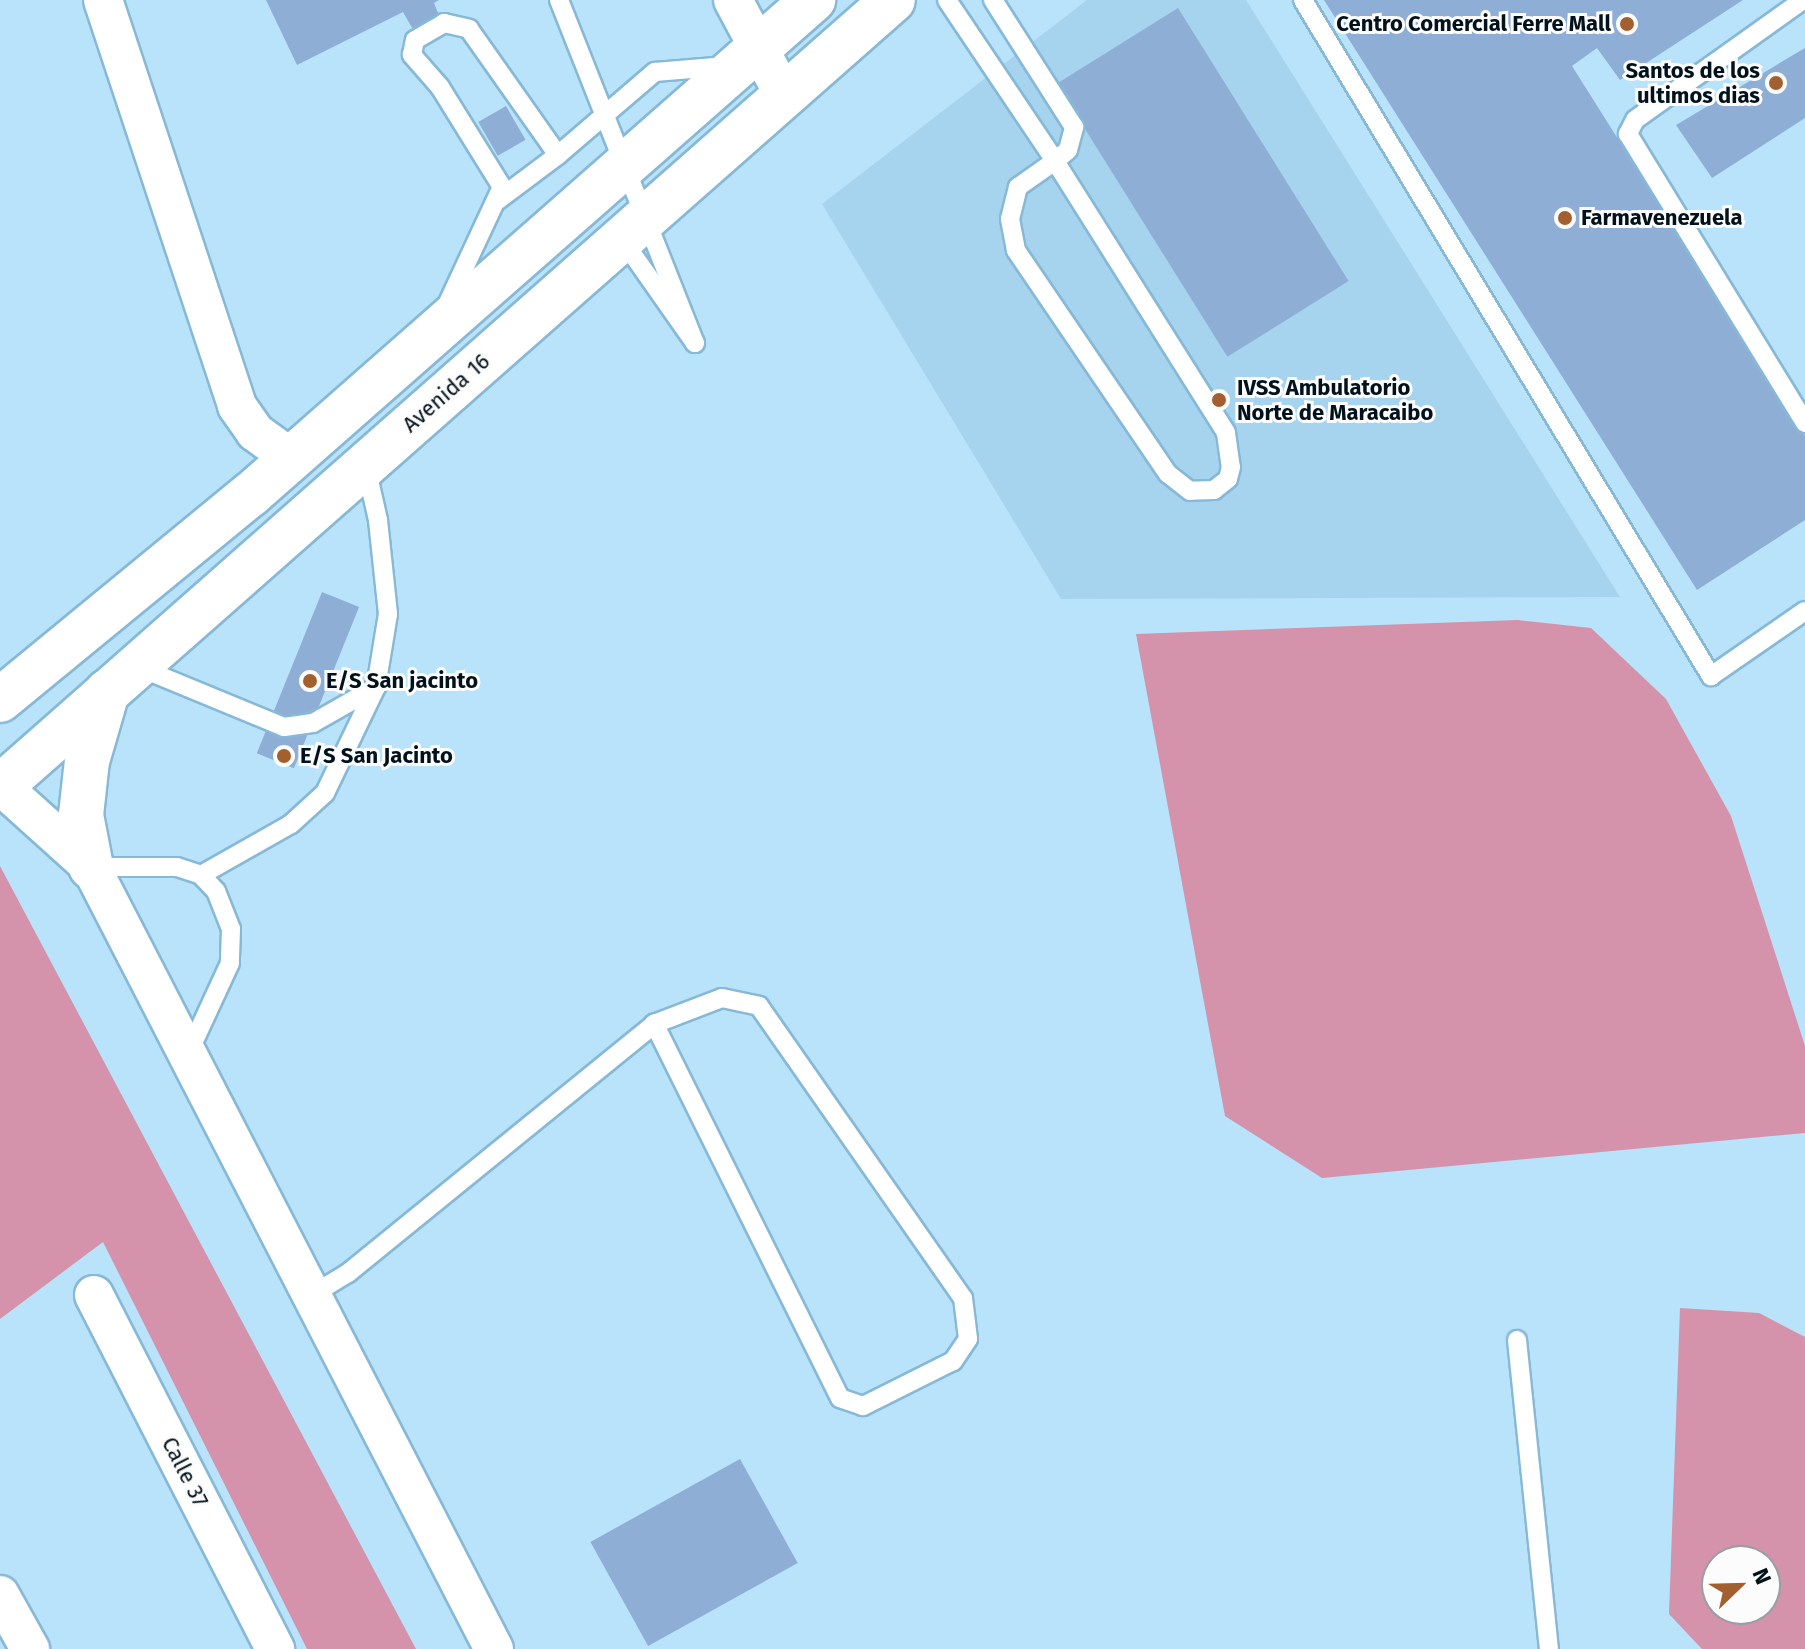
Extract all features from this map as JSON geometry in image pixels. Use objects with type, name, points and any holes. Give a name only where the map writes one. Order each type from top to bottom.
[{"type":"highway","points":[[0,700],[20,670],[291,458],[813,0]]},
{"type":"highway","name":"Avenida 16","points":[[1,786],[893,0]]},
{"type":"highway","points":[[91,867],[81,815],[87,761],[122,679]]},
{"type":"street","points":[[103,0],[237,406],[255,432],[291,458]]},
{"type":"street","points":[[733,0],[748,56],[784,95]]},
{"type":"street","points":[[1,786],[91,867],[494,1649]]},
{"type":"street","name":"Calle 37","points":[[94,1295],[275,1649]]},
{"type":"street","points":[[0,1595],[30,1649]]},
{"type":"lane","points":[[559,0],[695,343],[622,239]]},
{"type":"lane","points":[[947,0],[1055,161],[1226,433],[1231,467],[1228,479],[1214,490],[1190,491],[1168,474],[1016,250],[1010,219],[1018,187],[1055,161],[1068,150],[1074,127],[993,0]]},
{"type":"lane","points":[[1303,0],[1711,676],[1805,611]]},
{"type":"lane","points":[[1803,0],[1635,120],[1628,134],[1805,423]]},
{"type":"lane","points":[[436,331],[471,247],[498,200],[502,187],[498,174],[440,87],[412,55],[415,40],[428,29],[444,23],[459,26],[482,41],[558,155]]},
{"type":"lane","points":[[498,200],[558,155],[655,72],[748,56]]},
{"type":"lane","points":[[201,875],[291,824],[325,793],[376,687],[388,614],[378,520],[365,464]]},
{"type":"lane","points":[[122,679],[284,727],[313,723],[376,687]]},
{"type":"lane","points":[[91,867],[143,863],[201,875],[216,891],[231,929],[230,963],[188,1054]]},
{"type":"lane","points":[[312,1295],[348,1273],[654,1024],[722,998],[759,1006],[963,1298],[968,1339],[953,1361],[863,1406],[840,1398],[654,1024]]},
{"type":"lane","points":[[1517,1340],[1549,1649]]},
{"type":"shaded area","name":"IVSS Ambulatorio Norte de Maracaibo","points":[[1087,0],[1246,0],[1620,597],[1061,599],[822,204]]},
{"type":"shaded area","points":[[1518,620],[1591,628],[1666,699],[1731,816],[1805,1046],[1805,1133],[1322,1178],[1225,1116],[1136,634]]},
{"type":"shaded area","points":[[0,866],[416,1649],[307,1649],[103,1242],[0,1319]]},
{"type":"shaded area","points":[[1680,1308],[1759,1313],[1805,1337],[1805,1649],[1702,1649],[1669,1614]]},
{"type":"building","points":[[266,0],[439,0],[434,3],[440,18],[415,33],[403,12],[297,65]]},
{"type":"building","name":"Farmavenezuela","points":[[1324,0],[1743,0],[1620,80],[1597,48],[1572,66],[1805,436],[1805,520],[1697,590]]},
{"type":"building","points":[[1178,8],[1349,281],[1227,357],[1057,84]]},
{"type":"building","name":"Santos de los ultimos dias","points":[[1805,48],[1805,118],[1712,178],[1676,125]]},
{"type":"building","points":[[506,106],[526,140],[498,156],[478,122]]},
{"type":"building","name":"E/S San jacinto","points":[[322,592],[359,607],[294,768],[257,753]]},
{"type":"building","points":[[740,1459],[798,1563],[648,1646],[590,1542]]},
{"type":"place","name":"Centro Comercial Ferre Mall","points":[[1627,24]]},
{"type":"place","name":"Santos de los ultimos dias","points":[[1776,83]]},
{"type":"place","name":"Farmavenezuela","points":[[1565,218]]},
{"type":"place","name":"IVSS Ambulatorio Norte de Maracaibo","points":[[1219,400]]},
{"type":"place","name":"E/S San jacinto","points":[[310,681]]},
{"type":"place","name":"E/S San Jacinto","points":[[284,756]]}]
